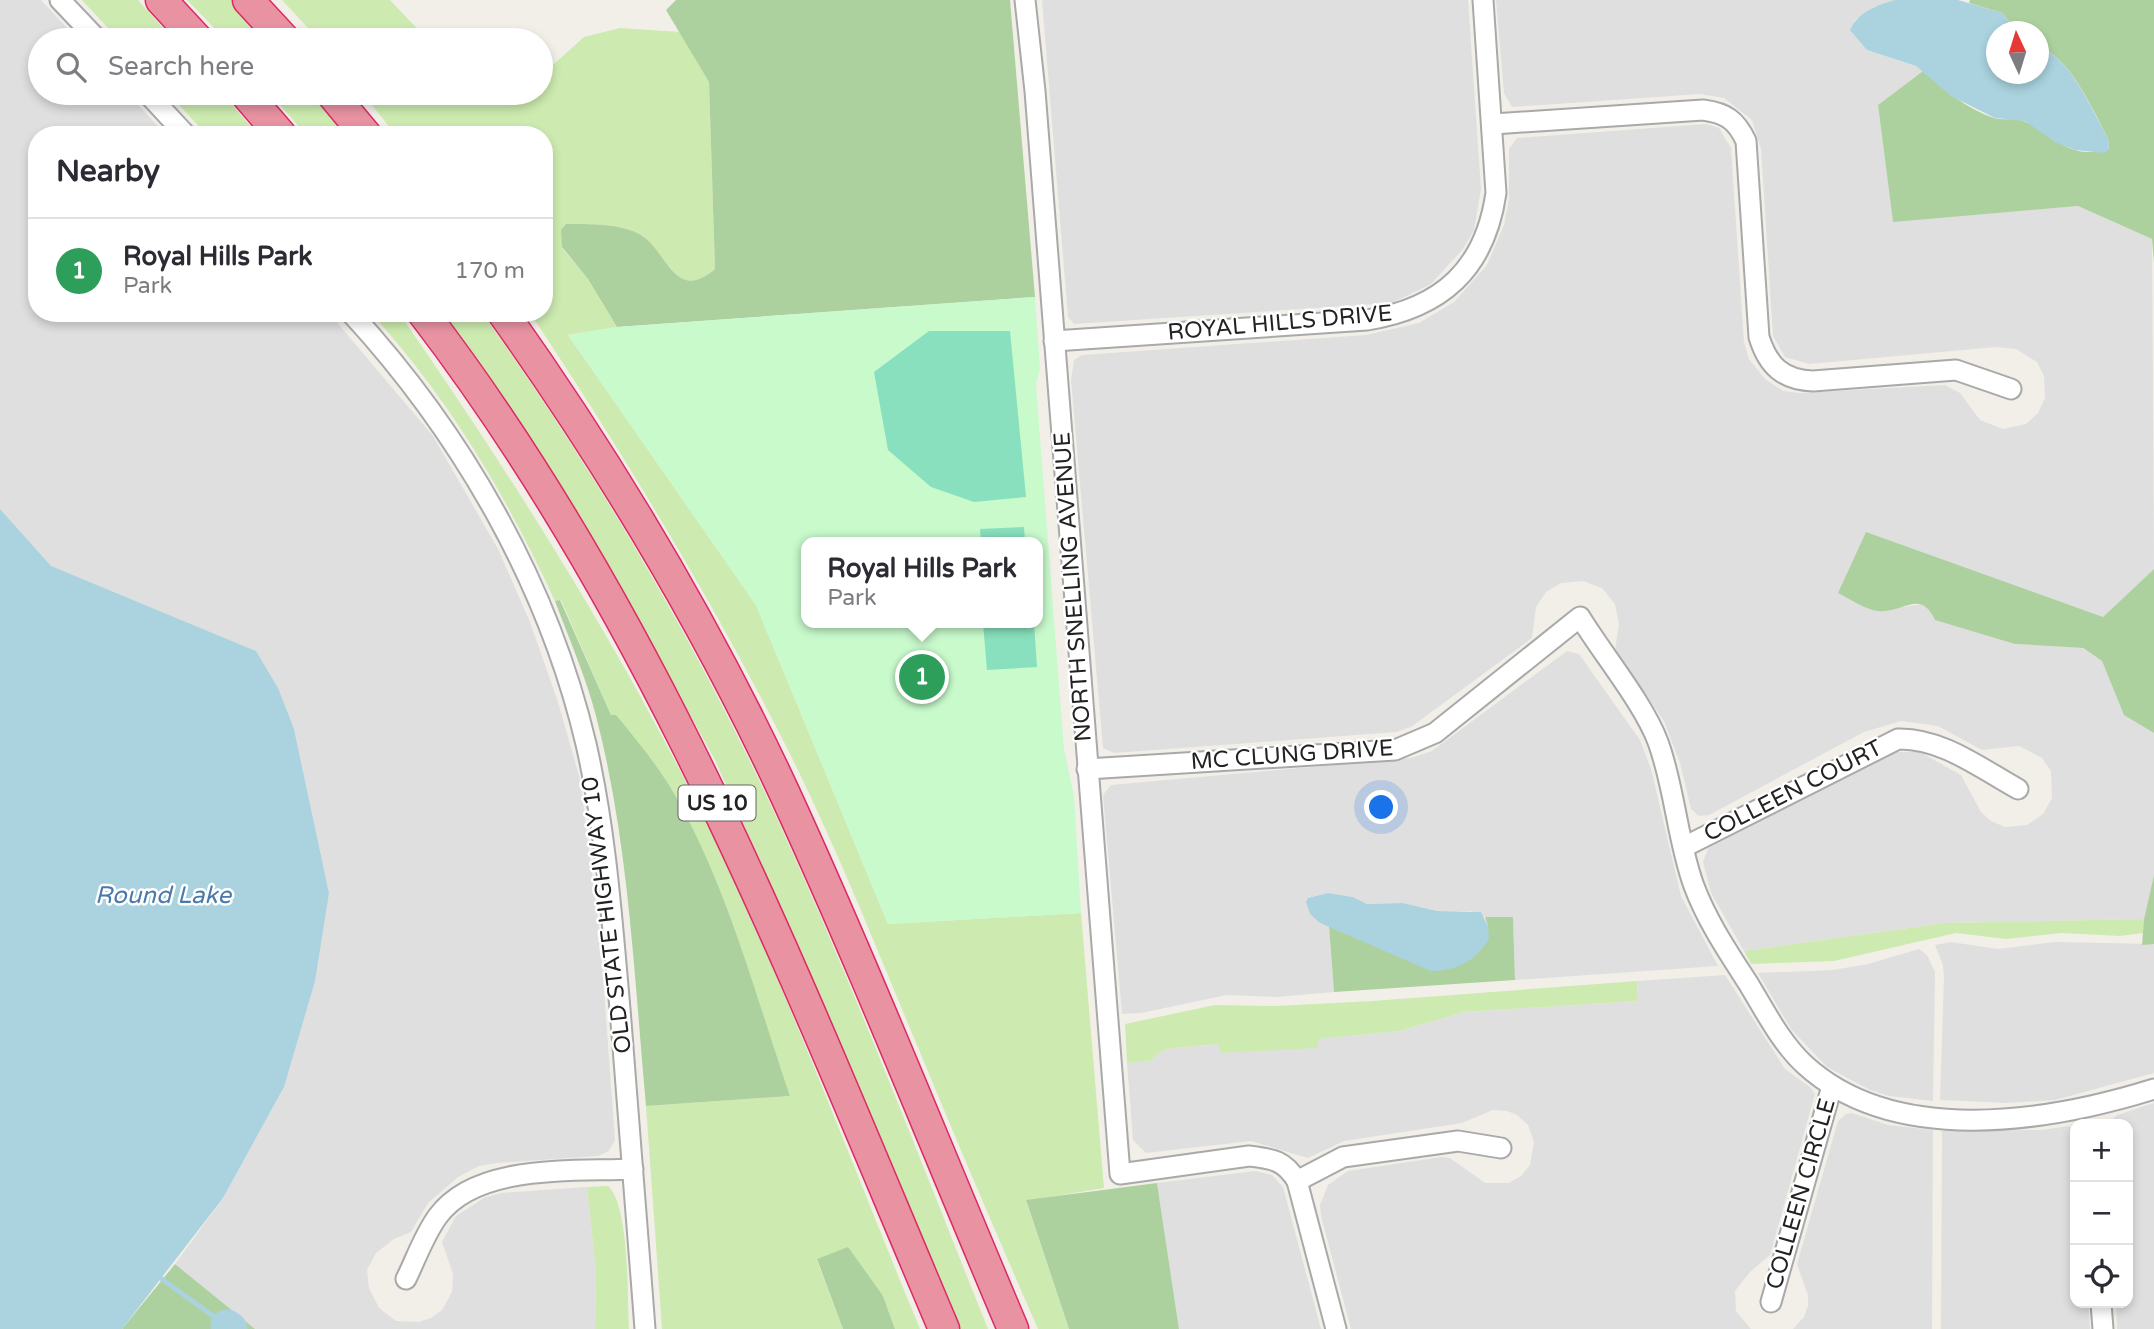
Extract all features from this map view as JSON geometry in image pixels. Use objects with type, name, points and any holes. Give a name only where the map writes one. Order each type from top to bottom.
[{"type":"highway","points":[[161,0],[187,28]]},
{"type":"highway","points":[[248,0],[274,28]]},
{"type":"highway","points":[[255,105],[273,126]]},
{"type":"highway","points":[[341,105],[358,126]]},
{"type":"highway","name":"US 10","points":[[429,322],[502,424],[569,533],[635,644],[694,755],[750,872],[944,1329]]},
{"type":"highway","name":"US 10","points":[[509,322],[606,464],[667,565],[783,791],[1013,1329]]},
{"type":"street","points":[[60,0],[87,28]]},
{"type":"street","name":"NORTH SNELLING AVENUE","points":[[1025,0],[1120,1174],[1249,1156],[1270,1158],[1288,1166],[1297,1181]]},
{"type":"street","name":"ROYAL HILLS DRIVE","points":[[1054,341],[1367,320],[1389,316],[1429,302],[1461,278],[1492,218],[1496,193],[1483,0]]},
{"type":"street","points":[[158,105],[178,126]]},
{"type":"street","points":[[1493,124],[1703,110],[1729,117],[1739,128],[1745,141],[1759,337],[1772,366],[1796,380],[1813,381],[1956,370],[2011,388]]},
{"type":"street","name":"OLD STATE HIGHWAY 10","points":[[359,322],[410,382],[465,460],[517,556],[565,674],[585,742],[599,809],[611,908],[645,1329]]},
{"type":"street","name":"MC CLUNG DRIVE","points":[[1087,769],[1395,750],[1435,733],[1580,617],[1646,718],[1658,742],[1684,847]]},
{"type":"street","name":"COLLEEN COURT","points":[[1684,847],[1898,739],[1918,738],[1936,743],[2018,789]]},
{"type":"street","points":[[1684,847],[1705,913],[1788,1045],[1804,1064],[1832,1086],[1865,1103],[1922,1117],[2090,1116],[2154,1089]]},
{"type":"street","name":"COLLEEN CIRCLE","points":[[1771,1302],[1832,1086]]},
{"type":"street","points":[[1336,1329],[1297,1181],[1343,1157],[1458,1141],[1501,1148]]},
{"type":"street","points":[[406,1279],[439,1214],[472,1188],[506,1176],[633,1169]]},
{"type":"street","points":[[2101,1308],[2103,1329]]},
{"type":"shaded area","points":[[0,0],[41,0],[67,28],[28,28],[28,105],[138,105],[158,126],[28,126],[28,322],[337,322],[433,436],[498,549],[530,622],[558,702],[580,779],[600,935],[615,1140],[609,1151],[598,1156],[497,1163],[479,1166],[458,1177],[428,1203],[411,1232],[394,1239],[376,1253],[367,1270],[369,1288],[379,1308],[396,1321],[419,1322],[431,1318],[442,1310],[452,1292],[453,1274],[442,1242],[456,1216],[484,1198],[501,1193],[587,1187],[596,1273],[595,1329],[255,1329],[175,1264],[223,1198],[284,1087],[329,893],[294,729],[256,651],[50,566],[0,509]]},
{"type":"shaded area","points":[[1042,0],[1468,0],[1481,189],[1474,230],[1463,249],[1431,284],[1392,303],[1074,324],[1068,317]]},
{"type":"shaded area","points":[[1496,0],[1895,0],[1874,7],[1854,21],[1867,50],[1916,66],[1923,71],[1878,105],[1893,221],[2078,206],[2152,239],[2154,569],[2103,617],[1988,577],[1878,611],[1921,604],[2015,644],[2082,648],[2102,661],[2124,714],[2154,733],[2154,875],[2144,919],[1945,923],[1744,951],[1711,893],[1703,862],[1708,848],[1894,752],[1920,752],[1961,775],[1981,812],[1991,821],[2005,827],[2027,825],[2043,814],[2052,798],[2051,771],[2042,758],[2019,746],[1982,750],[1938,726],[1901,721],[1864,732],[1709,815],[1699,816],[1691,809],[1680,763],[1664,721],[1615,650],[1619,624],[1615,604],[1602,588],[1583,581],[1561,583],[1546,592],[1536,607],[1532,638],[1411,727],[1396,732],[1114,753],[1103,748],[1071,380],[1074,360],[1082,355],[1366,335],[1419,323],[1454,302],[1487,265],[1504,225],[1509,199],[1509,149],[1517,138],[1706,124],[1719,128],[1731,148],[1744,342],[1749,359],[1765,379],[1783,391],[1800,393],[1945,385],[1960,393],[1980,420],[2003,429],[2026,424],[2038,413],[2045,398],[2044,376],[2037,362],[2016,349],[1996,347],[1809,364],[1785,357],[1773,336],[1761,149],[1752,120],[1724,98],[1700,94],[1512,107],[1504,93]]},
{"type":"shaded area","points":[[1567,651],[1579,654],[1640,740],[1651,769],[1681,896],[1718,966],[1515,980],[1513,917],[1485,917],[1472,911],[1437,911],[1403,903],[1367,904],[1353,897],[1328,893],[1308,898],[1306,903],[1320,923],[1329,926],[1334,992],[1276,997],[1227,995],[1141,1013],[1122,1014],[1103,795],[1111,785],[1411,758],[1432,751]]},
{"type":"shaded area","points":[[1951,942],[1998,949],[2055,942],[2154,944],[2154,1073],[2055,1100],[2007,1103],[1940,1100],[1944,977],[1943,965],[1935,945]]},
{"type":"shaded area","points":[[1919,949],[1927,955],[1935,972],[1933,1101],[1889,1096],[1870,1090],[1827,1067],[1791,1029],[1758,973],[1833,970],[1868,964]]},
{"type":"shaded area","points":[[1725,975],[1785,1069],[1810,1087],[1815,1094],[1770,1255],[1750,1272],[1735,1291],[1736,1311],[1751,1329],[1351,1329],[1321,1216],[1320,1205],[1328,1185],[1348,1171],[1442,1157],[1450,1158],[1485,1183],[1509,1183],[1521,1176],[1530,1165],[1534,1142],[1528,1125],[1517,1115],[1507,1111],[1493,1110],[1462,1123],[1344,1141],[1308,1158],[1251,1141],[1146,1153],[1133,1140],[1127,1063],[1150,1061],[1165,1049],[1219,1044],[1221,1053],[1318,1047],[1317,1039],[1399,1031],[1464,1012],[1638,1001],[1637,981]]},
{"type":"shaded area","points":[[2154,1103],[2154,1329],[2117,1329],[2116,1308],[2133,1308],[2133,1119],[2113,1119],[2117,1115]]},
{"type":"shaded area","points":[[1852,1113],[1888,1125],[1933,1130],[1932,1329],[1793,1329],[1804,1317],[1808,1306],[1808,1295],[1797,1264],[1838,1121],[1846,1114]]},
{"type":"shaded area","points":[[2070,1127],[2070,1308],[2088,1308],[2090,1329],[1941,1329],[1942,1131]]},
{"type":"shaded area","points":[[1255,1171],[1272,1175],[1283,1187],[1321,1329],[1179,1329],[1157,1183]]},
{"type":"green space","points":[[82,0],[138,0],[163,28],[108,28]]},
{"type":"green space","points":[[187,0],[231,0],[256,28],[214,28]]},
{"type":"green space","points":[[282,0],[390,0],[417,28],[308,28]]},
{"type":"green space","points":[[676,0],[1010,0],[1035,297],[617,327],[588,279],[562,247],[561,230],[566,224],[605,225],[633,231],[650,242],[680,278],[690,281],[715,269],[709,82],[666,10]]},
{"type":"green space","points":[[1970,0],[2154,0],[2154,263],[2152,239],[2078,206],[1893,222],[1878,105],[1923,71],[1974,110],[1998,119],[2022,121],[2082,152],[2109,149],[2108,138],[2080,86],[2060,61],[2049,53],[2049,21],[2009,21],[2002,13],[1969,3]]},
{"type":"green space","points":[[620,28],[680,32],[709,81],[715,269],[690,281],[680,278],[650,242],[633,231],[605,225],[566,224],[562,248],[588,279],[617,327],[568,335],[756,605],[888,924],[1081,913],[1104,1188],[1026,1201],[1069,1329],[1038,1329],[854,894],[786,746],[727,635],[664,526],[536,322],[553,322],[553,126],[389,126],[372,105],[553,105],[553,64],[584,37]]},
{"type":"green space","points":[[179,105],[232,105],[250,126],[199,126]]},
{"type":"green space","points":[[280,105],[321,105],[339,126],[298,126]]},
{"type":"green space","points":[[1035,297],[1040,368],[1036,385],[1064,749],[1074,796],[1081,913],[888,924],[756,605],[568,335],[617,327]]},
{"type":"green space","points":[[379,322],[405,322],[529,509],[649,711],[747,910],[920,1329],[895,1329],[883,1296],[817,1260],[843,1329],[662,1329],[646,1106],[790,1096],[681,805],[616,715],[611,715],[561,600],[555,601],[496,486],[451,414]]},
{"type":"green space","points":[[449,322],[488,322],[603,495],[712,686],[776,816],[832,943],[988,1329],[958,1329],[814,982],[715,760],[623,592],[561,489]]},
{"type":"green space","points":[[929,331],[1010,331],[1026,497],[974,502],[931,487],[888,450],[874,372]]},
{"type":"green space","points":[[1024,527],[1025,537],[981,537],[980,529]]},
{"type":"green space","points":[[1866,532],[2103,617],[2154,569],[2154,733],[2124,715],[2102,661],[2083,648],[2015,644],[1935,620],[1929,611],[1917,604],[1878,611],[1838,593]]},
{"type":"green space","points":[[560,600],[611,715],[616,715],[659,770],[698,840],[742,949],[790,1096],[646,1106],[629,910],[616,812],[596,716],[555,601]]},
{"type":"green space","points":[[983,628],[1034,628],[1037,667],[987,670]]},
{"type":"green space","points":[[2154,875],[2154,944],[2142,945],[2144,919]]},
{"type":"green space","points":[[1485,917],[1513,917],[1515,980],[1334,992],[1329,926],[1431,970],[1488,926]]},
{"type":"green space","points":[[2144,919],[2143,933],[2120,936],[2061,933],[2006,939],[1956,933],[1834,961],[1751,964],[1744,951],[1945,923]]},
{"type":"green space","points":[[1637,981],[1638,1001],[1464,1012],[1399,1031],[1318,1039],[1318,1048],[1221,1053],[1218,1044],[1165,1049],[1150,1061],[1127,1063],[1125,1024],[1215,1005],[1276,1006],[1372,1001]]},
{"type":"green space","points":[[1157,1183],[1179,1329],[1069,1329],[1026,1200]]},
{"type":"green space","points":[[608,1186],[615,1197],[624,1232],[629,1329],[595,1329],[596,1273],[587,1187]]},
{"type":"green space","points":[[848,1247],[883,1296],[895,1329],[843,1329],[817,1259]]},
{"type":"green space","points":[[175,1264],[255,1329],[122,1329]]},
{"type":"water","points":[[1895,0],[1958,0],[2002,13],[2009,21],[1986,21],[1986,84],[2049,84],[2050,53],[2060,61],[2079,86],[2108,138],[2109,149],[2105,153],[2075,150],[2055,142],[2025,121],[1995,118],[1951,96],[1916,66],[1867,50],[1850,30],[1858,18]]},
{"type":"water","name":"Round Lake","points":[[0,509],[51,566],[256,651],[278,688],[294,729],[329,893],[315,981],[284,1087],[223,1198],[122,1329],[0,1329]]},
{"type":"water","points":[[1328,893],[1353,897],[1367,904],[1403,903],[1437,911],[1481,912],[1488,926],[1489,938],[1478,953],[1465,963],[1449,969],[1431,971],[1320,923],[1310,914],[1306,902],[1308,898]]},
{"type":"waterway","points":[[159,1277],[227,1326]]},
{"type":"waterway","points":[[227,1326],[231,1329]]},
{"type":"place","name":"Royal Hills Park","points":[[922,677]]}]
